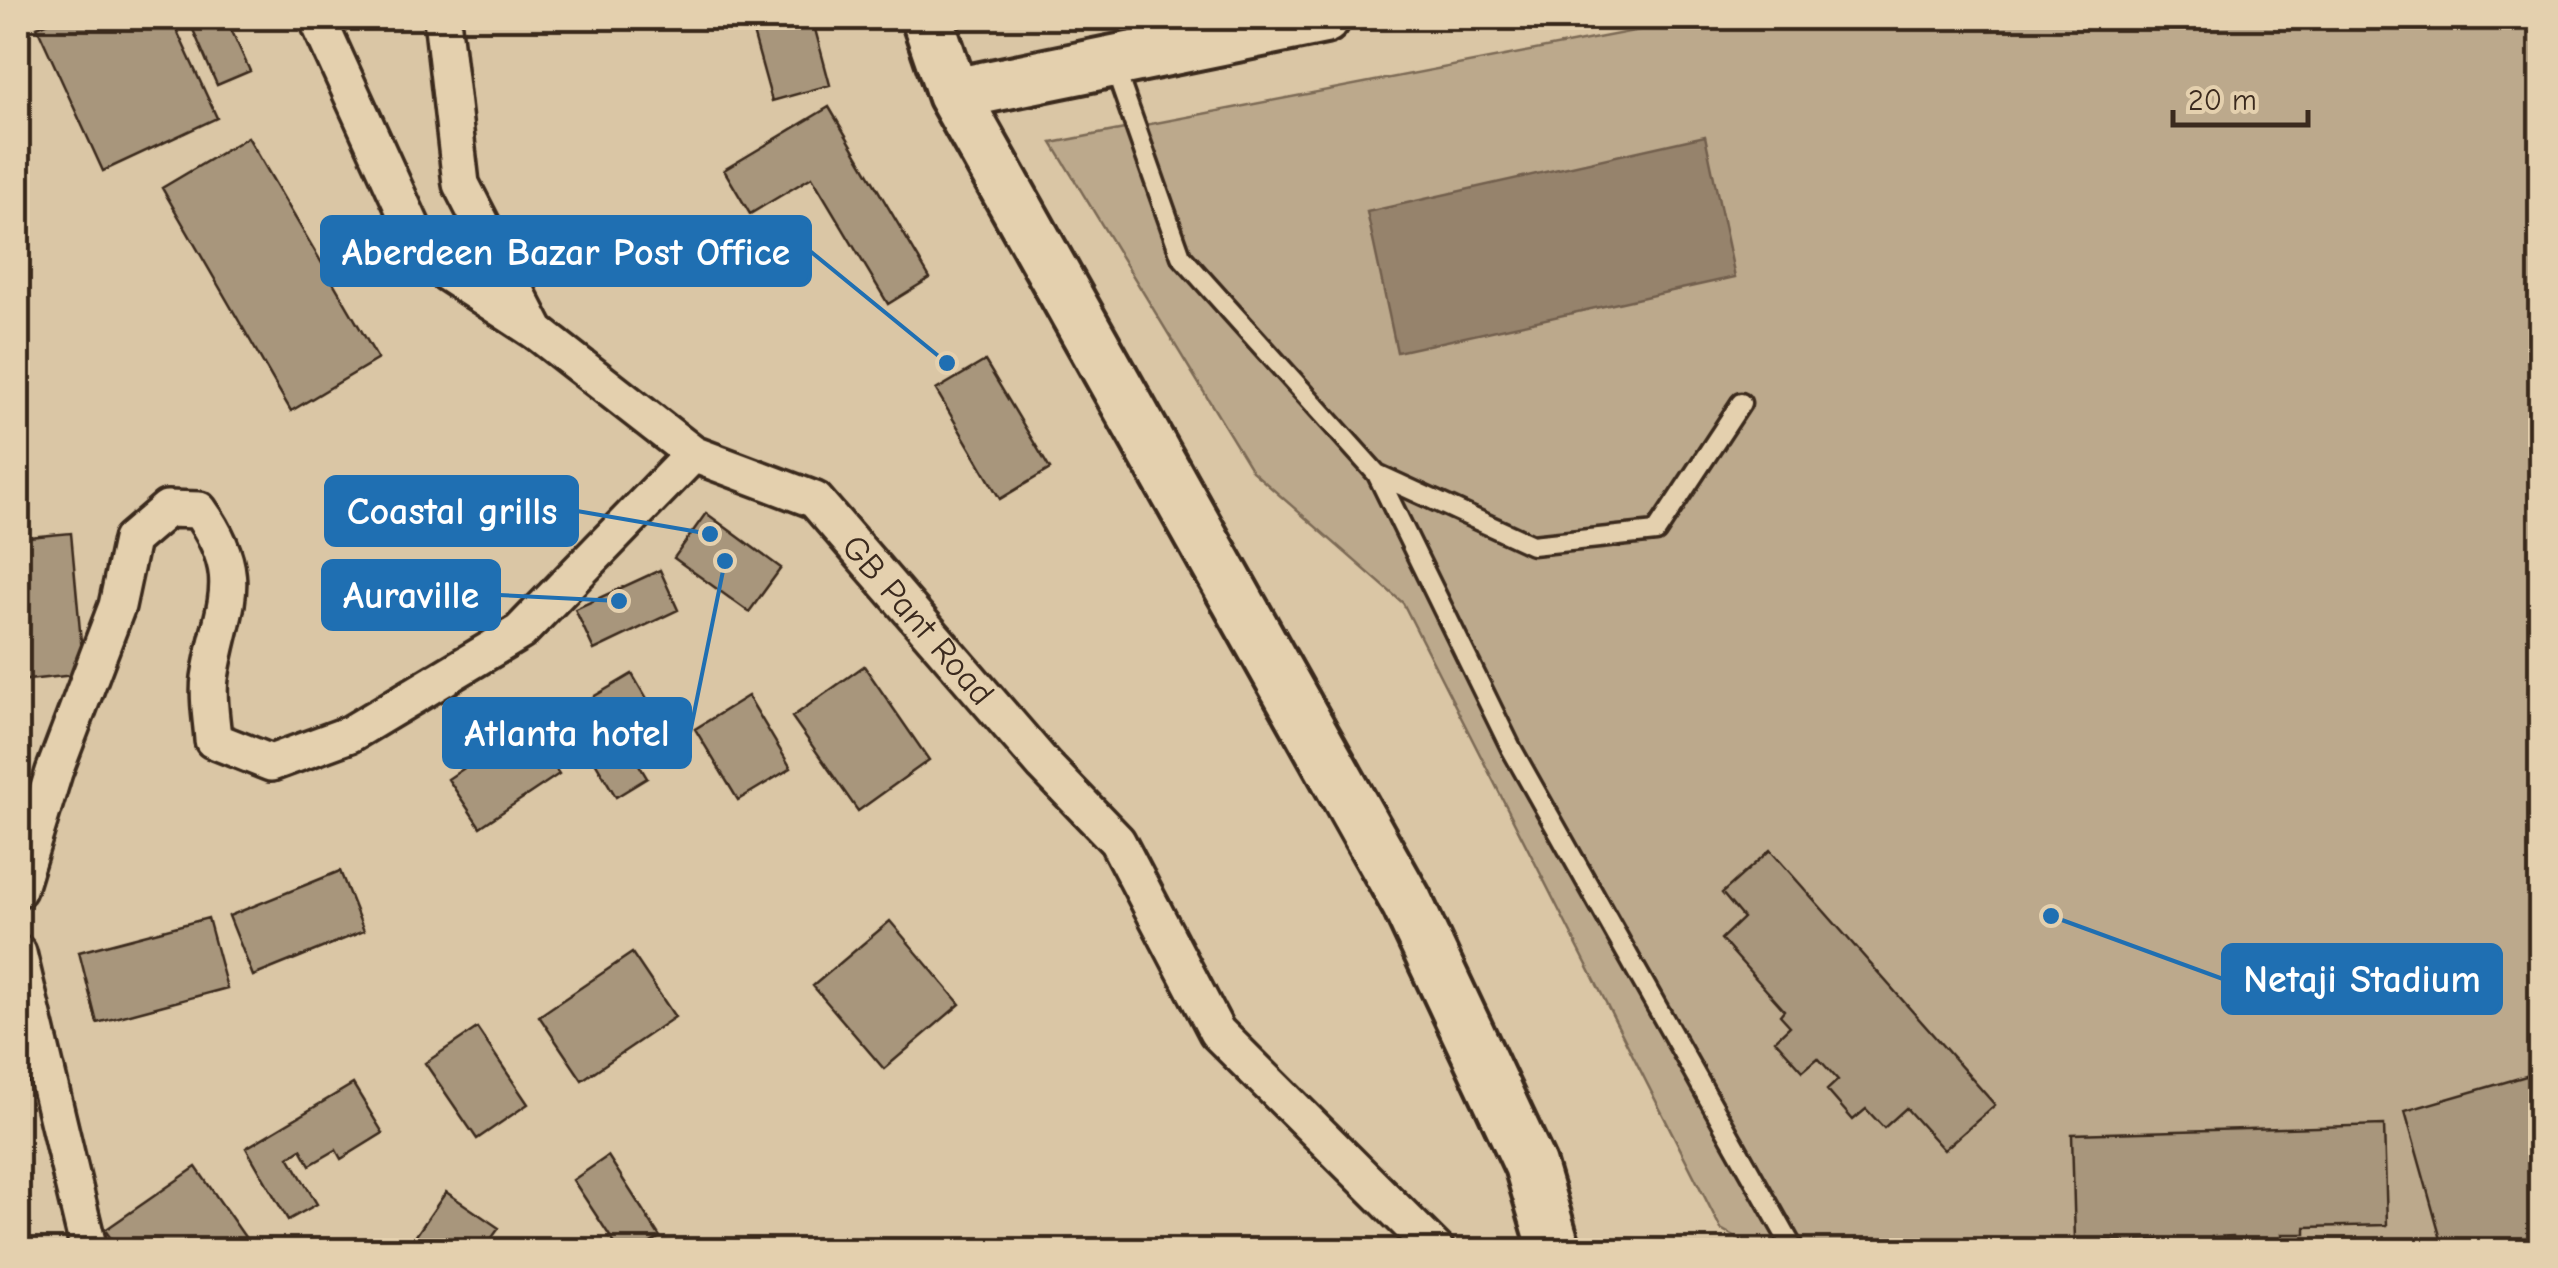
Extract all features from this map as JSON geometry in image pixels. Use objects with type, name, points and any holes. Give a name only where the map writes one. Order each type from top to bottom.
[{"type":"main road","points":[[927,18],[953,94],[1407,903],[1530,1165],[1555,1250]]},
{"type":"main road","points":[[953,94],[1324,18]]},
{"type":"street","points":[[317,18],[427,260],[538,332]]},
{"type":"street","name":"GB Pant Road","points":[[442,18],[460,184],[538,332],[693,454],[815,500],[1044,765],[1117,841],[1217,1032],[1436,1250]]},
{"type":"street","points":[[18,889],[54,772],[117,606],[131,540],[167,509],[198,510],[223,544],[228,606],[209,681],[214,740],[270,764],[350,734],[520,632],[693,454]]},
{"type":"street","points":[[18,952],[89,1250]]},
{"type":"lane","points":[[1112,61],[1181,256],[1377,474],[1511,748],[1794,1250]]},
{"type":"lane","points":[[1377,474],[1532,545],[1656,532],[1741,403]]},
{"type":"shaded area","points":[[1702,18],[2540,18],[2540,1250],[1759,1250],[1721,1229],[1403,603],[1252,471],[1052,143]]},
{"type":"shaded area","points":[[1705,136],[1735,277],[1397,352],[1367,212]]},
{"type":"building","points":[[58,18],[171,18],[217,118],[103,171],[37,27]]},
{"type":"building","points":[[188,18],[226,18],[250,71],[217,85]]},
{"type":"building","points":[[749,18],[812,18],[830,85],[772,101]]},
{"type":"building","points":[[829,107],[930,278],[888,304],[812,177],[750,214],[724,170]]},
{"type":"building","points":[[248,137],[378,359],[291,411],[162,188]]},
{"type":"building","points":[[985,361],[1050,469],[1000,499],[936,390]]},
{"type":"building","points":[[706,513],[781,568],[749,612],[674,558]]},
{"type":"building","points":[[71,533],[84,674],[18,681],[18,538]]},
{"type":"building","points":[[660,570],[678,610],[594,650],[575,609]]},
{"type":"building","points":[[864,666],[929,760],[858,811],[792,717]]},
{"type":"building","points":[[632,674],[666,732],[632,753],[647,778],[616,797],[566,713]]},
{"type":"building","points":[[748,696],[791,768],[738,800],[695,729]]},
{"type":"building","points":[[527,726],[559,774],[480,827],[448,779]]},
{"type":"building","points":[[1770,850],[1995,1105],[1944,1150],[1906,1108],[1884,1128],[1866,1109],[1853,1120],[1827,1090],[1838,1080],[1818,1058],[1803,1071],[1775,1040],[1790,1026],[1780,1015],[1784,1010],[1721,939],[1743,918],[1722,893]]},
{"type":"building","points":[[340,871],[364,931],[253,976],[229,916]]},
{"type":"building","points":[[208,918],[227,988],[97,1023],[79,952]]},
{"type":"building","points":[[890,921],[960,1004],[884,1069],[813,986]]},
{"type":"building","points":[[632,953],[675,1017],[582,1080],[539,1016]]},
{"type":"building","points":[[477,1028],[528,1104],[477,1139],[425,1063]]},
{"type":"building","points":[[2540,1072],[2540,1241],[2509,1250],[2444,1250],[2405,1111]]},
{"type":"building","points":[[353,1084],[383,1133],[341,1159],[336,1150],[310,1165],[301,1149],[289,1157],[317,1204],[288,1220],[246,1148]]},
{"type":"building","points":[[2384,1125],[2387,1225],[2306,1227],[2306,1234],[2282,1234],[2282,1250],[2234,1250],[2233,1236],[2212,1237],[2212,1250],[2158,1250],[2158,1239],[2075,1241],[2072,1134]]},
{"type":"building","points":[[608,1156],[660,1237],[640,1250],[619,1250],[573,1180]]},
{"type":"building","points":[[196,1167],[254,1250],[119,1250],[105,1230]]},
{"type":"building","points":[[446,1192],[499,1228],[483,1250],[406,1250]]},
{"type":"place","name":"Aberdeen Bazar Post Office","points":[[947,363]]},
{"type":"place","name":"Coastal grills","points":[[710,534]]},
{"type":"place","name":"Atlanta hotel","points":[[725,561]]},
{"type":"place","name":"Auraville","points":[[619,601]]},
{"type":"place","name":"Netaji Stadium","points":[[2051,916]]}]
